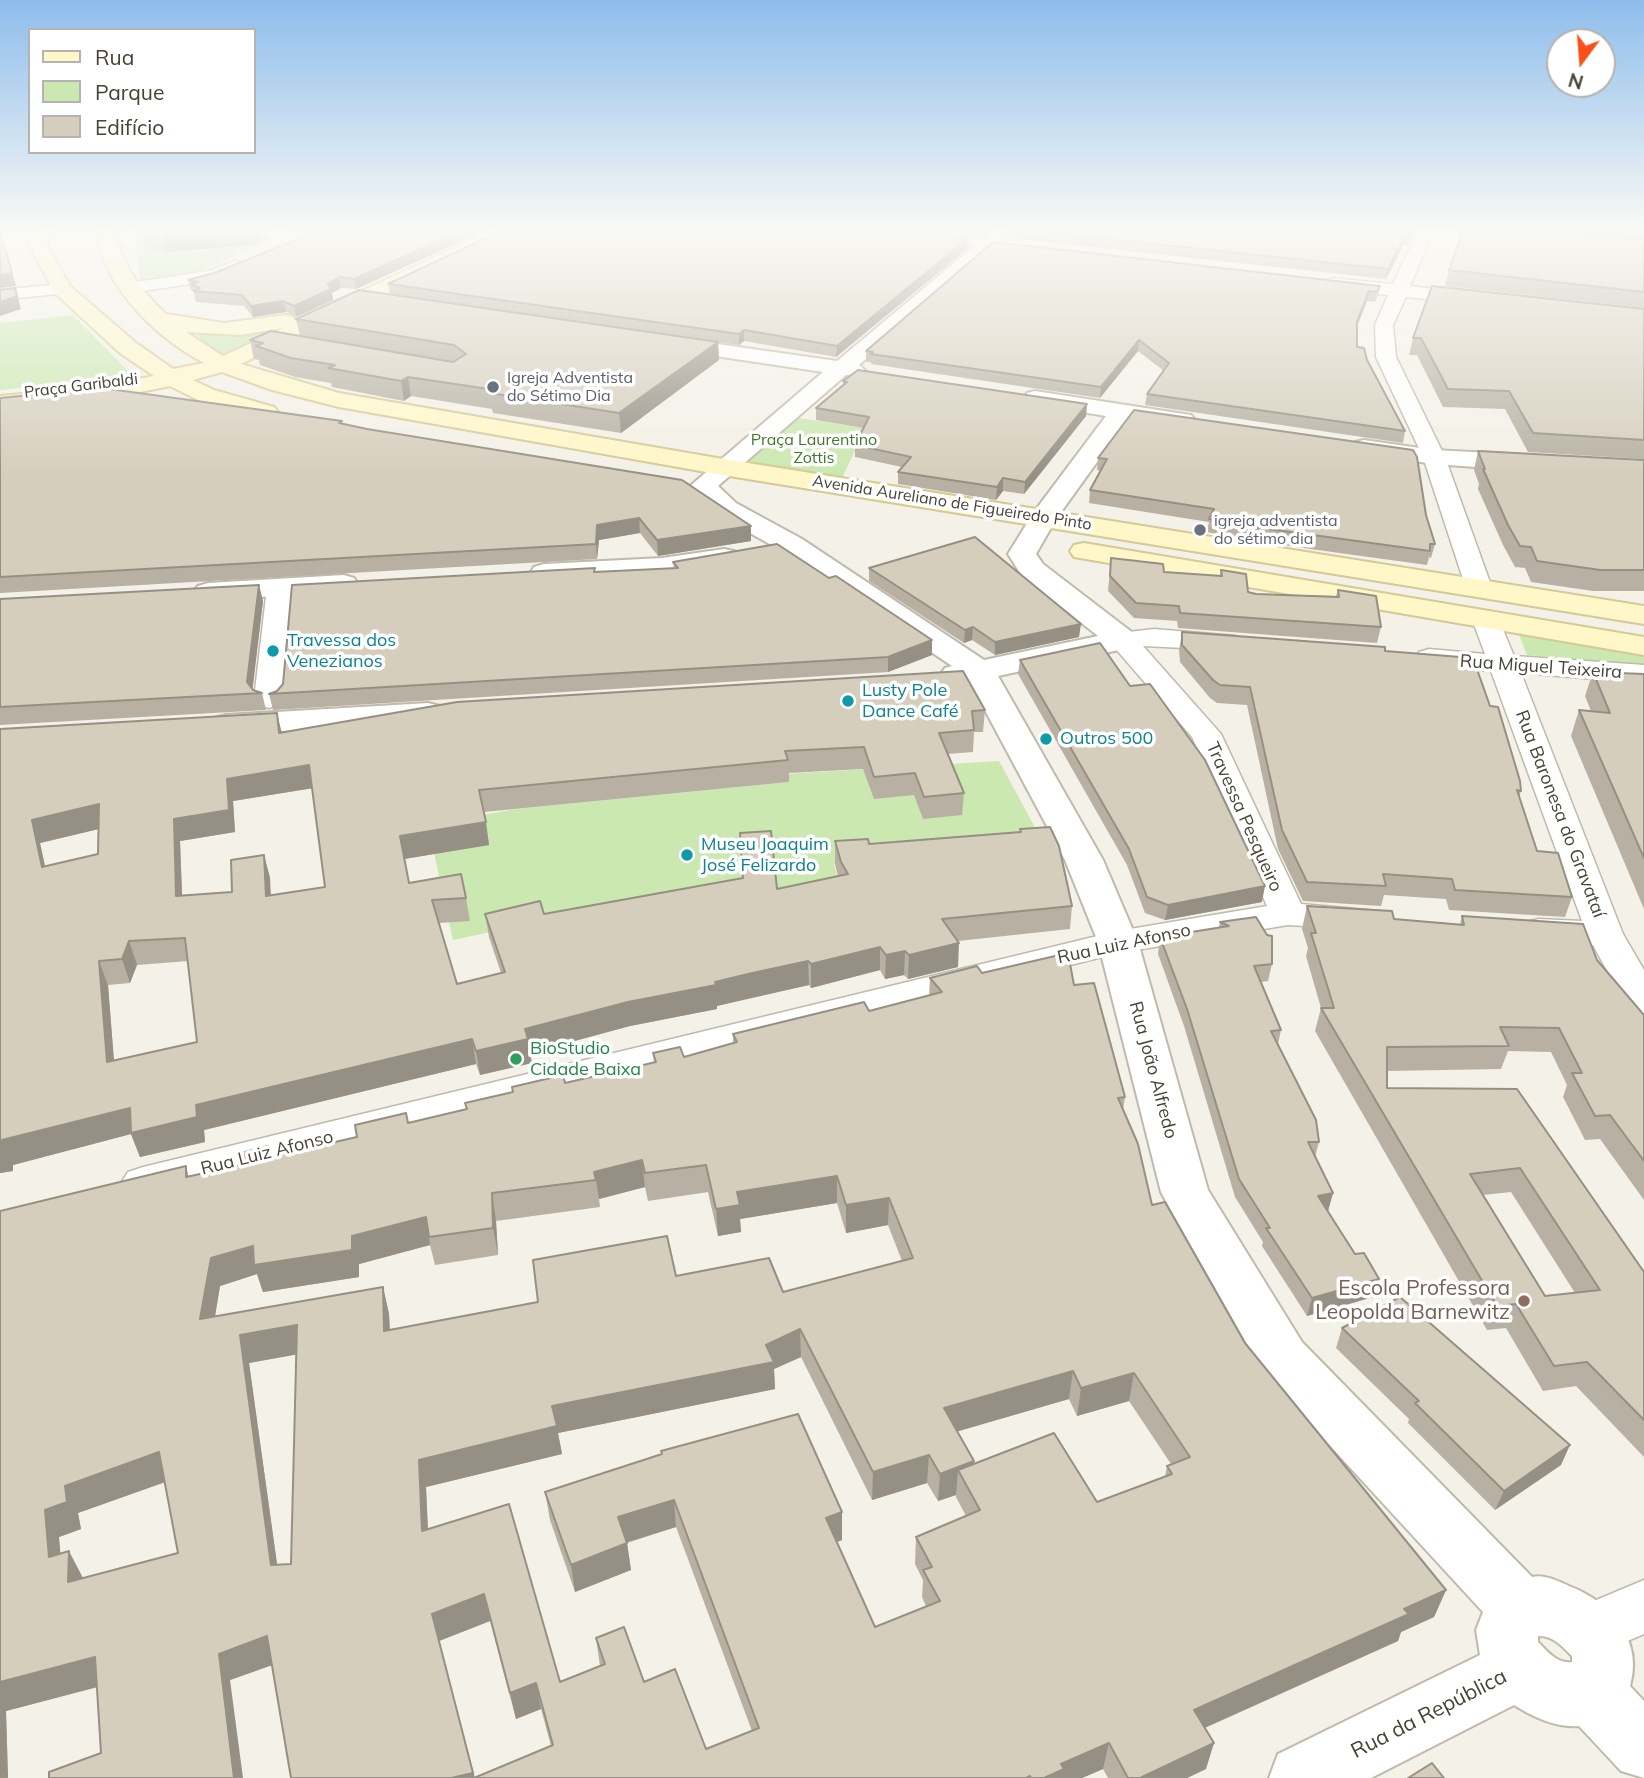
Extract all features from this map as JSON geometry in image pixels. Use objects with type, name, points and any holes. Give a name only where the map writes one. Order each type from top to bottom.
[{"type":"main road","points":[[87,311],[128,348],[166,374],[206,395],[265,412]]},
{"type":"main road","points":[[152,311],[213,360]]},
{"type":"main road","points":[[161,320],[197,328],[254,327],[289,320],[309,311]]},
{"type":"main road","points":[[166,374],[272,341],[336,311]]},
{"type":"main road","name":"Avenida Aureliano de Figueiredo Pinto","points":[[213,360],[287,387],[340,400],[723,467],[1486,620],[1644,646]]},
{"type":"main road","name":"Praça Garibaldi","points":[[0,403],[104,391],[166,374]]},
{"type":"main road","name":"Praça Garibaldi","points":[[0,395],[166,374]]},
{"type":"main road","points":[[104,391],[293,417]]},
{"type":"main road","name":"Avenida Aureliano de Figueiredo Pinto","points":[[428,440],[751,494],[1479,588],[1644,615]]},
{"type":"street","points":[[703,486],[907,311]]},
{"type":"street","points":[[1390,311],[1384,325],[1386,357],[1434,457],[1479,588]]},
{"type":"street","points":[[272,341],[312,348]]},
{"type":"street","points":[[653,341],[879,374]]},
{"type":"street","points":[[1014,395],[1207,424]]},
{"type":"street","points":[[1036,529],[1122,411]]},
{"type":"street","points":[[1341,443],[1434,457],[1560,464]]},
{"type":"street","name":"Rua João Alfredo","points":[[703,486],[727,509],[792,545],[980,671],[1084,860],[1118,942],[1185,1192],[1283,1358],[1520,1639]]},
{"type":"street","name":"Rua João Alfredo","points":[[751,494],[748,506],[792,545]]},
{"type":"street","name":"Travessa Pesqueiro","points":[[1036,529],[1022,554],[1032,570],[1122,640],[1206,734],[1288,914]]},
{"type":"street","points":[[510,575],[662,567],[792,545]]},
{"type":"street","points":[[186,593],[373,583]]},
{"type":"street","points":[[269,699],[280,588]]},
{"type":"street","name":"Rua Baronesa do Gravataí","points":[[1486,620],[1605,934],[1644,1004]]},
{"type":"street","points":[[924,682],[1122,640],[1154,637],[1252,644]]},
{"type":"street","name":"Rua Miguel Teixeira","points":[[1405,656],[1644,674]]},
{"type":"street","points":[[195,727],[457,711]]},
{"type":"street","name":"Rua Luiz Afonso","points":[[108,1192],[1118,942],[1288,914],[1384,920]]},
{"type":"street","points":[[1509,928],[1605,934]]},
{"type":"street","points":[[1536,1605],[1555,1607],[1574,1616],[1590,1630],[1601,1647],[1605,1665],[1602,1680],[1591,1692],[1575,1696],[1555,1693],[1535,1684],[1520,1639],[1536,1605]]},
{"type":"street","points":[[1590,1630],[1644,1607]]},
{"type":"street","name":"Rua da República","points":[[1302,1778],[1520,1639]]},
{"type":"street","points":[[1591,1692],[1644,1748]]},
{"type":"green space","points":[[73,315],[133,376],[0,390],[0,323]]},
{"type":"green space","points":[[296,324],[243,350],[217,355],[195,333],[247,332]]},
{"type":"green space","name":"Praça Laurentino Zottis","points":[[799,418],[866,428],[840,482],[739,466]]},
{"type":"green space","points":[[1518,632],[1644,652],[1644,665],[1527,655]]},
{"type":"green space","name":"Museu Joaquim José Felizardo","points":[[999,761],[1045,846],[834,864],[842,894],[542,921],[453,940],[428,825],[516,809],[789,782],[787,774]]},
{"type":"building","points":[[313,311],[504,311],[718,342],[619,413],[490,393],[495,390],[408,377],[401,381],[328,368],[335,365],[291,358],[256,346],[263,343],[250,340],[271,331],[453,362],[466,354],[454,345],[296,319]]},
{"type":"building","points":[[577,311],[879,311],[837,346],[744,330],[739,334]]},
{"type":"building","points":[[913,311],[1361,311],[1357,321],[1357,347],[1364,348],[1367,360],[1405,431],[1147,394],[1169,363],[1139,340],[1101,387],[871,354],[873,352],[866,351]]},
{"type":"building","points":[[1423,311],[1644,311],[1644,440],[1533,433],[1509,391],[1448,389],[1421,338],[1413,338]]},
{"type":"building","points":[[858,370],[1087,404],[1025,482],[1003,478],[997,487],[898,472],[911,457],[855,445],[869,417],[816,408]]},
{"type":"building","points":[[102,388],[342,421],[339,423],[367,429],[682,480],[751,526],[657,540],[639,518],[597,525],[596,544],[0,577],[0,398]]},
{"type":"building","points":[[1134,410],[1413,450],[1417,457],[1426,515],[1435,544],[1430,544],[1430,551],[1247,526],[1209,519],[1214,509],[1090,490],[1107,459],[1098,458]]},
{"type":"building","points":[[1478,451],[1644,460],[1644,570],[1600,570],[1537,561],[1531,547],[1520,546],[1508,525],[1483,469]]},
{"type":"building","points":[[975,537],[1081,624],[995,642],[973,627],[965,630],[869,568]]},
{"type":"building","points":[[777,544],[829,578],[836,576],[932,640],[888,657],[269,694],[277,691],[283,684],[292,585],[595,568],[594,572],[678,568],[673,562]]},
{"type":"building","points":[[1111,558],[1163,564],[1164,572],[1222,576],[1221,570],[1246,574],[1248,592],[1256,594],[1339,597],[1338,590],[1376,596],[1381,627],[1180,613],[1179,606],[1136,603],[1110,576]]},
{"type":"building","points":[[259,585],[247,682],[253,690],[262,693],[0,707],[0,599]]},
{"type":"building","points":[[1182,632],[1385,647],[1385,651],[1473,658],[1490,706],[1498,707],[1520,781],[1521,791],[1517,790],[1537,851],[1558,853],[1572,897],[1455,890],[1452,879],[1383,874],[1386,886],[1307,882],[1282,830],[1250,687],[1220,685],[1213,680],[1182,645]]},
{"type":"building","points":[[1100,643],[1130,686],[1150,684],[1205,760],[1265,886],[1168,905],[1147,897],[1129,849],[1020,660]]},
{"type":"building","points":[[963,671],[985,710],[972,711],[974,730],[939,733],[964,793],[924,797],[915,773],[874,777],[864,747],[785,751],[788,760],[479,790],[486,822],[400,836],[409,883],[461,874],[466,898],[432,900],[457,984],[505,972],[485,914],[540,901],[544,914],[743,878],[740,833],[771,831],[777,889],[848,874],[841,862],[835,841],[868,839],[869,844],[1021,832],[1020,829],[1050,827],[1059,846],[1072,906],[942,919],[959,943],[909,955],[905,951],[886,955],[880,947],[811,964],[808,961],[748,974],[715,982],[716,985],[628,1002],[525,1029],[528,1039],[476,1051],[472,1039],[196,1105],[197,1117],[131,1133],[130,1108],[2,1140],[0,1146],[0,729],[277,713],[279,733],[457,702]],"holes":[[[309,765],[325,887],[266,896],[264,855],[231,860],[232,892],[176,896],[174,819],[229,810],[227,779]],[[99,804],[98,854],[42,867],[32,820]],[[185,938],[197,1042],[107,1062],[99,961],[122,959],[129,941]]]},
{"type":"building","points":[[1593,672],[1644,674],[1644,858],[1579,710],[1610,713]]},
{"type":"building","points":[[1307,906],[1392,911],[1394,919],[1464,925],[1462,916],[1583,924],[1597,960],[1644,1015],[1644,1161],[1610,1115],[1595,1116],[1572,1073],[1582,1073],[1559,1028],[1500,1027],[1509,1046],[1387,1047],[1387,1088],[1517,1089],[1644,1272],[1644,1420],[1587,1362],[1554,1366],[1516,1304],[1497,1306],[1321,1008],[1334,1008],[1311,933],[1316,933]],"holes":[[[1520,1168],[1600,1290],[1545,1296],[1470,1174]]]},
{"type":"building","points":[[1256,917],[1267,935],[1272,936],[1272,964],[1254,966],[1281,1030],[1271,1031],[1316,1120],[1319,1142],[1308,1142],[1333,1193],[1318,1196],[1355,1254],[1364,1253],[1379,1279],[1312,1298],[1266,1228],[1270,1228],[1239,1179],[1187,1009],[1160,937],[1229,926],[1220,922]]},
{"type":"building","points":[[1068,953],[1074,985],[1094,983],[1125,1097],[1118,1098],[1138,1144],[1152,1205],[1165,1202],[1245,1343],[1446,1590],[1404,1609],[1409,1614],[1194,1710],[1214,1743],[1140,1778],[1128,1778],[1109,1743],[1061,1764],[1064,1769],[1044,1778],[474,1778],[553,1745],[536,1683],[510,1693],[484,1594],[432,1614],[473,1773],[451,1778],[291,1778],[267,1636],[219,1654],[234,1778],[49,1778],[49,1772],[101,1753],[95,1657],[0,1682],[0,1211],[186,1166],[186,1177],[246,1164],[245,1152],[268,1146],[269,1157],[357,1137],[355,1125],[406,1113],[408,1123],[467,1109],[465,1103],[513,1092],[512,1087],[563,1075],[565,1083],[656,1062],[653,1053],[680,1047],[684,1057],[737,1042],[733,1034],[864,1002],[869,1011],[942,992],[930,978],[977,966],[982,973]],"holes":[[[642,1160],[645,1173],[706,1165],[716,1209],[740,1205],[737,1192],[837,1176],[846,1205],[889,1198],[913,1258],[783,1292],[769,1258],[676,1276],[667,1236],[533,1260],[538,1302],[384,1331],[383,1287],[200,1319],[211,1258],[253,1246],[254,1265],[352,1250],[352,1236],[426,1217],[429,1237],[493,1228],[492,1193],[596,1180],[594,1172]],[[297,1325],[291,1564],[271,1565],[240,1335]],[[800,1329],[873,1472],[929,1455],[940,1474],[974,1461],[944,1408],[1073,1371],[1081,1388],[1134,1373],[1190,1457],[1167,1466],[1172,1474],[1097,1502],[1054,1433],[958,1470],[980,1510],[916,1537],[932,1567],[923,1570],[940,1601],[875,1627],[826,1518],[842,1512],[798,1414],[661,1451],[662,1454],[545,1492],[571,1565],[627,1543],[618,1517],[674,1500],[759,1728],[706,1749],[675,1669],[644,1682],[624,1627],[596,1638],[605,1664],[560,1682],[509,1504],[422,1531],[419,1460],[557,1426],[552,1406],[774,1362],[766,1345]],[[159,1452],[178,1553],[68,1582],[69,1551],[49,1557],[45,1510],[67,1502],[65,1486]]]},
{"type":"building","points":[[1400,1297],[1570,1445],[1504,1491],[1415,1403],[1419,1401],[1342,1328]]},
{"type":"building","points":[[1432,1763],[1444,1778],[1408,1778]]},
{"type":"place","name":"Igreja Adventista do Sétimo Dia","points":[[493,387]]},
{"type":"place","name":"igreja adventista do sétimo dia","points":[[1200,530]]},
{"type":"place","name":"Travessa dos Venezianos","points":[[273,651]]},
{"type":"place","name":"Lusty Pole Dance Café","points":[[848,701]]},
{"type":"place","name":"Outros 500","points":[[1046,739]]},
{"type":"place","name":"Museu Joaquim José Felizardo","points":[[687,855]]},
{"type":"place","name":"BioStudio Cidade Baixa","points":[[516,1059]]},
{"type":"place","name":"Escola Professora Leopolda Barnewitz","points":[[1524,1301]]}]
